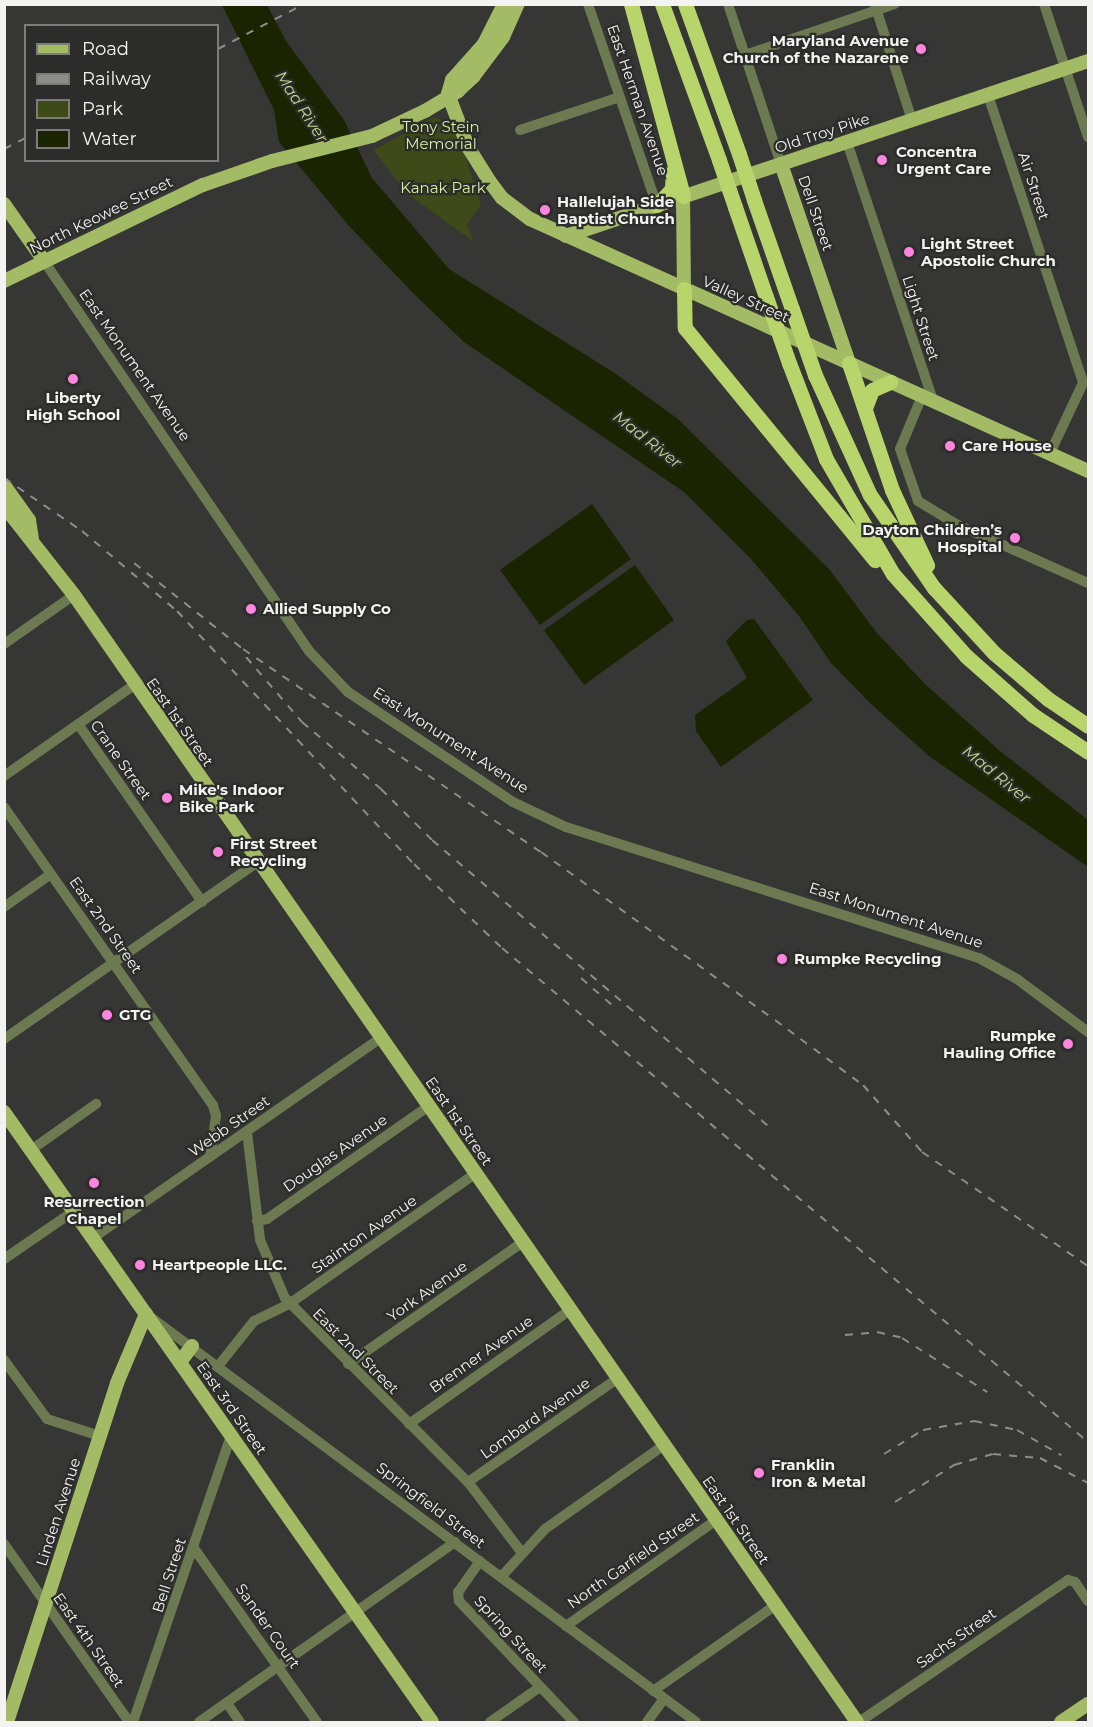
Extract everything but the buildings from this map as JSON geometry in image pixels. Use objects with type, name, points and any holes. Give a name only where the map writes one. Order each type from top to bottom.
[{"type":"highway","points":[[631,4],[683,196]]},
{"type":"highway","points":[[662,4],[789,363],[826,459],[893,574],[972,662],[1033,715],[1089,752]]},
{"type":"highway","points":[[685,4],[815,375],[870,495],[944,600],[1013,670],[1089,726]]},
{"type":"highway","points":[[657,205],[672,189],[674,162]]},
{"type":"highway","points":[[684,289],[685,328],[876,562],[893,574]]},
{"type":"highway","points":[[849,363],[902,516],[944,600]]},
{"type":"highway","points":[[865,408],[872,390],[890,382]]},
{"type":"main road","name":"North Keowee Street","points":[[448,94],[452,80],[484,44],[504,4]]},
{"type":"main road","name":"North Keowee Street","points":[[4,282],[202,185],[272,161],[372,136],[425,111],[448,94],[458,91],[492,53],[518,4]]},
{"type":"main road","name":"Old Troy Pike","points":[[566,236],[1089,62]]},
{"type":"main road","name":"Valley Street","points":[[448,94],[468,147],[502,198],[530,219],[1089,471]]},
{"type":"main road","name":"Dell Street","points":[[782,164],[849,363]]},
{"type":"main road","points":[[683,196],[684,289]]},
{"type":"main road","name":"East Monument Avenue","points":[[4,204],[44,261]]},
{"type":"main road","points":[[657,205],[678,220],[684,230]]},
{"type":"main road","points":[[604,254],[596,240],[606,224]]},
{"type":"main road","name":"East 1st Street","points":[[4,485],[29,520],[32,538]]},
{"type":"main road","name":"East 1st Street","points":[[4,506],[32,538],[74,595],[134,685],[858,1722]]},
{"type":"main road","name":"East 3rd Street","points":[[4,1112],[432,1722]]},
{"type":"main road","name":"Linden Avenue","points":[[7,1722],[100,1436],[137,1329],[146,1314]]},
{"type":"main road","points":[[180,1362],[192,1346]]},
{"type":"main road","points":[[1061,1722],[1089,1704]]},
{"type":"street","name":"East Herman Avenue","points":[[588,4],[657,205]]},
{"type":"street","name":"Dell Street","points":[[728,4],[782,164]]},
{"type":"street","points":[[745,55],[875,8],[895,4]]},
{"type":"street","points":[[1044,4],[1089,138]]},
{"type":"street","points":[[875,8],[912,120]]},
{"type":"street","name":"Air Street","points":[[988,95],[1083,383],[1050,453]]},
{"type":"street","points":[[520,130],[620,97]]},
{"type":"street","name":"Light Street","points":[[847,142],[927,399]]},
{"type":"street","name":"East Monument Avenue","points":[[44,261],[309,651],[348,692],[513,802],[566,827],[979,958],[1017,979],[1089,1032]]},
{"type":"street","points":[[927,399],[900,449],[918,501],[950,521],[1089,583]]},
{"type":"street","points":[[4,644],[74,595]]},
{"type":"street","points":[[4,776],[134,685]]},
{"type":"street","name":"Crane Street","points":[[78,724],[202,902]]},
{"type":"street","name":"East 2nd Street","points":[[4,807],[213,1105],[216,1116],[210,1157]]},
{"type":"street","points":[[4,1039],[258,862]]},
{"type":"street","points":[[4,907],[51,874]]},
{"type":"street","name":"Webb Street","points":[[93,1239],[381,1038]]},
{"type":"street","points":[[31,1150],[96,1104]]},
{"type":"street","name":"Douglas Avenue","points":[[257,1221],[267,1219],[429,1106]]},
{"type":"street","name":"East 2nd Street","points":[[247,1132],[257,1221],[265,1257],[289,1304],[468,1482],[522,1553]]},
{"type":"street","name":"Stainton Avenue","points":[[219,1365],[254,1321],[289,1304],[475,1174]]},
{"type":"street","points":[[4,1258],[74,1211]]},
{"type":"street","name":"York Avenue","points":[[348,1364],[523,1242]]},
{"type":"street","name":"Brenner Avenue","points":[[409,1424],[570,1310]]},
{"type":"street","name":"Springfield Street","points":[[146,1314],[219,1365],[696,1722]]},
{"type":"street","points":[[4,1360],[43,1416],[100,1436]]},
{"type":"street","name":"Lombard Avenue","points":[[468,1482],[618,1378]]},
{"type":"street","name":"Bell Street","points":[[131,1722],[231,1435]]},
{"type":"street","points":[[501,1577],[553,1523],[664,1445]]},
{"type":"street","name":"North Garfield Street","points":[[567,1626],[716,1520]]},
{"type":"street","points":[[200,1722],[455,1542]]},
{"type":"street","name":"East 4th Street","points":[[4,1544],[131,1722]]},
{"type":"street","name":"Sander Court","points":[[193,1547],[318,1722]]},
{"type":"street","name":"Spring Street","points":[[480,1561],[458,1592],[459,1600],[574,1722]]},
{"type":"street","name":"Sachs Street","points":[[858,1722],[1070,1580],[1089,1601]]},
{"type":"street","points":[[653,1691],[776,1605]]},
{"type":"street","points":[[490,1722],[540,1687]]},
{"type":"street","points":[[647,1722],[664,1699]]},
{"type":"street","points":[[227,1703],[240,1722]]},
{"type":"green space","name":"Kanak Park","points":[[434,117],[455,125],[481,205],[467,224],[473,241],[406,193],[374,150]]},
{"type":"water","name":"Mad River","points":[[222,5],[267,5],[286,41],[344,120],[372,178],[449,269],[616,374],[678,419],[830,570],[876,632],[925,684],[1000,751],[1088,820],[1088,867],[929,756],[872,705],[831,663],[799,616],[751,559],[684,492],[464,342],[414,294],[349,226],[279,142],[274,110]]},
{"type":"water","points":[[592,504],[631,559],[540,625],[500,570]]},
{"type":"water","points":[[635,565],[674,620],[584,685],[544,630]]},
{"type":"water","points":[[754,619],[813,700],[721,767],[696,731],[695,715],[747,678],[726,641],[747,620]]},
{"type":"railway","points":[[219,48],[304,4]]},
{"type":"railway","points":[[4,149],[24,139]]},
{"type":"railway","points":[[4,478],[82,531],[177,611],[414,864],[502,948],[1088,1442]]},
{"type":"railway","points":[[134,563],[243,649],[541,852],[775,1020],[863,1085],[922,1152],[1088,1266]]},
{"type":"railway","points":[[246,657],[302,722],[381,789],[432,840],[768,1126]]},
{"type":"railway","points":[[581,978],[613,1006]]},
{"type":"railway","points":[[845,1335],[877,1332],[902,1338],[987,1392]]},
{"type":"railway","points":[[884,1454],[923,1430],[974,1421],[1017,1430],[1061,1455]]},
{"type":"railway","points":[[895,1502],[954,1465],[993,1454],[1040,1458],[1088,1483]]},
{"type":"place","name":"Maryland Avenue Church of the Nazarene","points":[[921,49]]},
{"type":"place","name":"Concentra Urgent Care","points":[[882,160]]},
{"type":"place","name":"Hallelujah Side Baptist Church","points":[[545,210]]},
{"type":"place","name":"Light Street Apostolic Church","points":[[909,252]]},
{"type":"place","name":"Liberty High School","points":[[73,379]]},
{"type":"place","name":"Care House","points":[[950,446]]},
{"type":"place","name":"Dayton Children’s Hospital","points":[[1015,538]]},
{"type":"place","name":"Allied Supply Co","points":[[251,609]]},
{"type":"place","name":"Mike's Indoor Bike Park","points":[[167,798]]},
{"type":"place","name":"First Street Recycling","points":[[218,852]]},
{"type":"place","name":"Rumpke Recycling","points":[[782,959]]},
{"type":"place","name":"GTG","points":[[107,1015]]},
{"type":"place","name":"Rumpke Hauling Office","points":[[1068,1044]]},
{"type":"place","name":"Resurrection Chapel","points":[[94,1183]]},
{"type":"place","name":"Heartpeople LLC.","points":[[140,1265]]},
{"type":"place","name":"Franklin Iron & Metal","points":[[759,1473]]},
{"type":"park label","name":"Tony Stein Memorial","points":[[441,134]]}]
